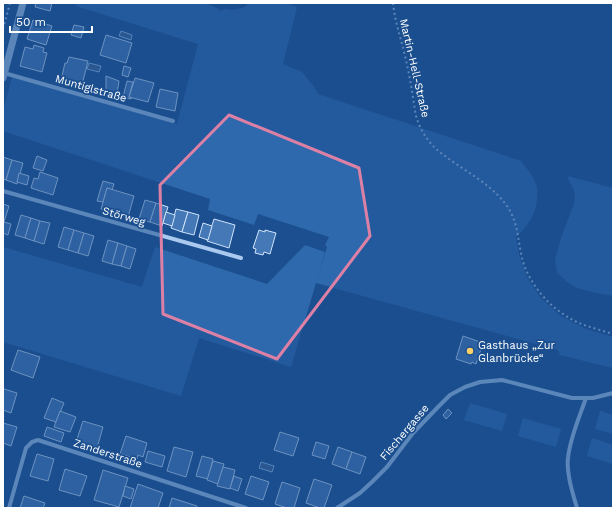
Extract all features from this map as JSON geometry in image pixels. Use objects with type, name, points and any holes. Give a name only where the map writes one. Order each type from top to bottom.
[{"type":"street","points":[[4,75],[22,3]]},
{"type":"street","name":"Muntiglstraße","points":[[4,75],[173,121]]},
{"type":"street","name":"Störweg","points":[[3,191],[241,258]]},
{"type":"street","name":"Fischergasse","points":[[337,508],[373,481],[387,467],[413,433],[438,407],[450,395],[465,387],[480,382],[502,380],[572,398],[593,398],[613,393]]},
{"type":"street","points":[[577,508],[569,477],[567,460],[586,398]]},
{"type":"street","name":"Zanderstraße","points":[[9,508],[26,448],[32,442],[38,440],[246,508]]},
{"type":"path","points":[[3,29],[10,3]]},
{"type":"path","name":"Martin-Hell-Straße","points":[[393,3],[394,15],[407,65],[417,118],[424,134],[433,146],[486,185],[505,203],[515,220],[522,258],[526,270],[533,283],[552,306],[583,324],[613,334]]},
{"type":"highlighted area","points":[[229,115],[359,168],[370,236],[277,359],[163,314],[160,185]]},
{"type":"shaded area","points":[[77,3],[204,3],[221,11],[225,9],[233,10],[245,7],[248,3],[286,3],[297,7],[283,64],[302,72],[318,94],[521,161],[533,177],[537,190],[537,203],[534,214],[528,224],[516,237],[519,255],[528,279],[541,298],[561,316],[586,329],[613,337],[613,368],[560,355],[558,350],[316,283],[291,367],[199,338],[181,396],[3,342],[3,247],[142,287],[155,247],[267,284],[305,245],[325,252],[317,281],[327,247],[325,245],[329,237],[258,214],[254,225],[208,210],[210,199],[3,131],[3,111],[12,77],[177,124],[198,44],[76,6]]},
{"type":"shaded area","points":[[121,31],[132,35],[131,40],[119,36]]},
{"type":"shaded area","points":[[89,63],[101,66],[99,72],[87,69]]},
{"type":"shaded area","points":[[567,176],[613,188],[613,296],[577,288],[567,282],[557,272],[555,259],[562,235],[574,204],[575,193]]},
{"type":"shaded area","points":[[470,403],[507,414],[502,431],[464,420]]},
{"type":"shaded area","points":[[600,411],[613,415],[613,434],[595,429]]},
{"type":"shaded area","points":[[523,418],[561,429],[556,447],[518,436]]},
{"type":"shaded area","points":[[592,438],[613,445],[613,464],[587,456]]},
{"type":"shaded area","points":[[261,462],[274,466],[272,472],[259,468]]},
{"type":"building","points":[[36,3],[52,3],[50,11],[35,7]]},
{"type":"building","points":[[33,20],[52,26],[46,45],[27,39]]},
{"type":"building","points":[[74,25],[84,27],[81,38],[71,35]]},
{"type":"building","points":[[106,35],[132,43],[126,63],[100,55]]},
{"type":"building","points":[[34,45],[44,48],[43,52],[47,53],[42,72],[20,66],[25,47],[33,49]]},
{"type":"building","points":[[69,57],[88,61],[82,85],[61,80],[65,63],[67,63]]},
{"type":"building","points":[[124,66],[131,68],[128,77],[122,75]]},
{"type":"building","points":[[106,76],[119,81],[116,99],[106,96]]},
{"type":"building","points":[[135,78],[154,83],[148,102],[129,97]]},
{"type":"building","points":[[127,81],[133,82],[129,97],[131,99],[123,97]]},
{"type":"building","points":[[160,89],[178,93],[175,111],[156,107]]},
{"type":"building","points":[[37,156],[47,160],[43,171],[33,168]]},
{"type":"building","points":[[3,157],[12,160],[6,180],[3,179]]},
{"type":"building","points":[[12,160],[23,163],[17,184],[6,180]]},
{"type":"building","points":[[40,172],[58,178],[53,195],[31,188],[34,178],[38,179]]},
{"type":"building","points":[[19,173],[29,176],[27,185],[17,182]]},
{"type":"building","points":[[103,181],[114,184],[112,190],[107,188],[103,202],[97,201]]},
{"type":"building","points":[[107,188],[134,196],[128,217],[101,209]]},
{"type":"building","points":[[145,200],[156,203],[150,222],[139,219]]},
{"type":"building","points":[[156,203],[168,207],[162,226],[150,222]]},
{"type":"building","points":[[3,204],[9,206],[3,225]]},
{"type":"building","points":[[176,209],[188,212],[182,232],[171,228]]},
{"type":"building","points":[[166,212],[175,215],[172,226],[163,223]]},
{"type":"building","points":[[188,212],[199,215],[194,235],[182,232]]},
{"type":"building","points":[[21,215],[31,218],[25,238],[15,235]]},
{"type":"building","points":[[31,218],[40,221],[34,241],[25,238]]},
{"type":"building","points":[[214,219],[235,225],[229,248],[207,241]]},
{"type":"building","points":[[40,221],[50,223],[44,244],[34,241]]},
{"type":"building","points":[[4,222],[11,224],[8,235],[3,233]]},
{"type":"building","points":[[203,223],[212,226],[208,240],[199,237]]},
{"type":"building","points":[[64,227],[74,230],[68,250],[58,247]]},
{"type":"building","points":[[74,230],[84,233],[78,253],[68,250]]},
{"type":"building","points":[[259,230],[276,233],[270,254],[264,252],[263,255],[255,253],[256,249],[253,248]]},
{"type":"building","points":[[84,233],[94,236],[88,256],[78,253]]},
{"type":"building","points":[[108,240],[118,243],[112,264],[102,261]]},
{"type":"building","points":[[118,243],[127,246],[121,266],[112,264]]},
{"type":"building","points":[[127,246],[136,249],[130,269],[121,266]]},
{"type":"building","name":"Gasthaus „Zur Glanbrücke“","points":[[463,336],[483,343],[476,364],[472,362],[471,364],[456,359]]},
{"type":"building","points":[[18,350],[40,357],[33,378],[11,370]]},
{"type":"building","points":[[4,389],[17,393],[11,413],[3,410]]},
{"type":"building","points":[[52,398],[64,403],[56,422],[44,418]]},
{"type":"building","points":[[448,409],[452,413],[446,419],[443,415]]},
{"type":"building","points":[[60,411],[76,417],[70,432],[54,427]]},
{"type":"building","points":[[83,421],[103,427],[97,448],[76,442]]},
{"type":"building","points":[[3,423],[17,427],[11,446],[3,443]]},
{"type":"building","points":[[47,427],[64,433],[61,442],[44,436]]},
{"type":"building","points":[[280,432],[299,438],[293,456],[274,450]]},
{"type":"building","points":[[126,436],[147,443],[143,457],[138,455],[137,459],[120,454]]},
{"type":"building","points":[[316,442],[329,446],[325,459],[312,455]]},
{"type":"building","points":[[174,447],[193,452],[186,477],[167,471]]},
{"type":"building","points":[[338,447],[352,452],[346,469],[332,464]]},
{"type":"building","points":[[148,451],[165,456],[162,467],[145,462]]},
{"type":"building","points":[[352,452],[366,457],[360,474],[346,469]]},
{"type":"building","points":[[37,454],[54,459],[48,481],[30,476]]},
{"type":"building","points":[[202,456],[213,459],[208,479],[196,476]]},
{"type":"building","points":[[213,461],[224,464],[218,484],[207,480]]},
{"type":"building","points":[[223,467],[235,470],[230,489],[217,486]]},
{"type":"building","points":[[65,469],[87,476],[80,496],[59,490]]},
{"type":"building","points":[[103,470],[128,478],[119,507],[94,500]]},
{"type":"building","points":[[234,476],[242,479],[238,491],[230,488]]},
{"type":"building","points":[[251,476],[269,482],[263,500],[245,494]]},
{"type":"building","points":[[314,479],[332,485],[324,508],[306,503]]},
{"type":"building","points":[[282,482],[300,488],[294,508],[287,508],[275,504]]},
{"type":"building","points":[[138,484],[163,493],[158,508],[130,508]]},
{"type":"building","points":[[125,486],[134,489],[131,499],[123,496]]},
{"type":"building","points":[[24,496],[45,503],[43,508],[20,508]]},
{"type":"building","points":[[172,498],[197,506],[196,508],[169,508]]},
{"type":"place","name":"Gasthaus „Zur Glanbrücke“","points":[[470,351]]}]
